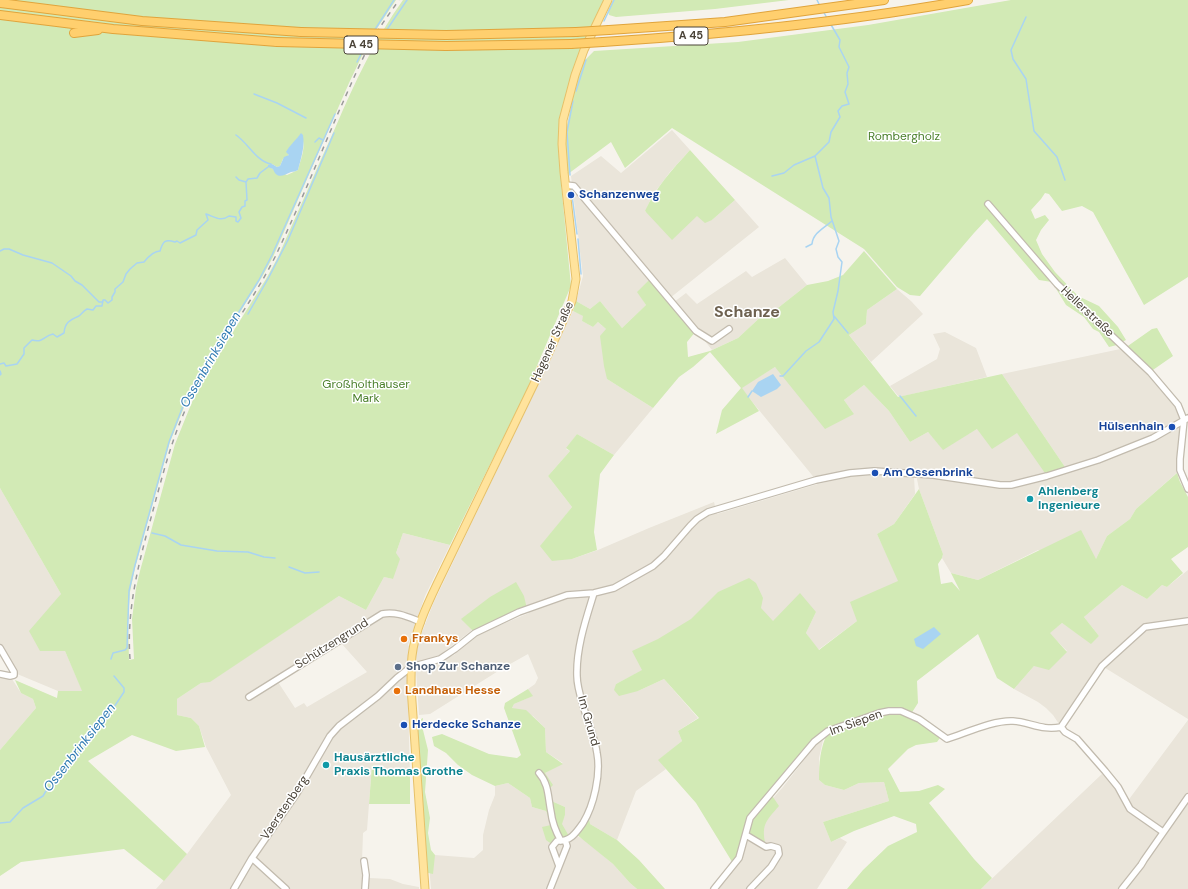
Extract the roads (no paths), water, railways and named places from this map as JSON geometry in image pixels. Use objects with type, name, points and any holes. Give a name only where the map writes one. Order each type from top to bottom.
[{"type":"highway","name":"A 45","points":[[0,3],[142,21],[278,30],[372,34],[446,35],[576,32],[725,22],[884,0]]},
{"type":"highway","name":"A 45","points":[[0,15],[113,29],[277,42],[446,46],[571,44],[692,36],[779,28],[867,17],[968,0]]},
{"type":"highway","points":[[120,13],[142,21]]},
{"type":"highway","points":[[74,33],[113,29]]},
{"type":"main road","name":"Hagener Straße","points":[[425,889],[412,714],[411,667],[414,643],[438,582],[572,302],[576,279],[562,144],[564,120],[579,63],[608,0]]},
{"type":"street","points":[[566,185],[574,186],[696,331],[712,341],[728,329]]},
{"type":"street","name":"Hellerstraße","points":[[988,204],[1057,284],[1150,372],[1178,405],[1186,419]]},
{"type":"street","points":[[1186,419],[1180,459],[1180,470],[1188,489]]},
{"type":"street","points":[[411,667],[440,659],[475,633],[519,612],[567,595],[594,593],[614,588],[653,566],[697,519],[708,512],[816,480],[874,470],[934,475],[1000,485],[1011,485],[1047,476],[1098,460],[1153,438],[1186,419]]},
{"type":"street","name":"Im Grund","points":[[559,866],[552,846],[554,842],[563,841],[576,834],[586,818],[591,805],[597,778],[597,753],[576,677],[582,632],[594,593]]},
{"type":"street","name":"Schützengrund","points":[[249,697],[382,614],[390,612],[398,613],[421,622]]},
{"type":"street","points":[[1163,832],[1130,809],[1118,787],[1077,739],[1065,732],[1061,727],[1102,666],[1145,627],[1188,621]]},
{"type":"street","points":[[0,648],[14,672],[14,675],[10,676],[0,674]]},
{"type":"street","name":"Vaerstenberg","points":[[234,889],[252,858],[297,793],[330,736],[339,726],[378,696],[411,667]]},
{"type":"street","name":"Im Siepen","points":[[714,889],[739,858],[750,818],[814,742],[828,731],[879,713],[890,711],[901,711],[919,719],[948,739],[1002,722],[1020,722],[1041,728],[1052,729],[1061,727]]},
{"type":"street","points":[[539,773],[544,778],[548,791],[555,830],[567,846],[550,889]]},
{"type":"street","points":[[1122,889],[1137,871],[1188,797]]},
{"type":"street","points":[[746,835],[766,848],[771,846],[778,848],[779,854],[771,867],[750,889]]},
{"type":"street","points":[[252,858],[286,889]]},
{"type":"street","points":[[364,861],[366,875],[365,889]]},
{"type":"water","points":[[301,133],[303,135],[303,144],[298,170],[281,176],[277,175],[273,169],[268,167],[268,165],[272,164],[277,167],[280,166],[284,157],[289,155],[286,152],[287,150]]},
{"type":"water","points":[[773,374],[781,385],[777,389],[761,397],[752,391],[758,382]]},
{"type":"water","points":[[934,627],[941,634],[923,649],[916,646],[914,639]]},
{"type":"waterway","name":"Ossenbrinksiepen","points":[[374,31],[394,0]]},
{"type":"waterway","points":[[386,31],[407,0]]},
{"type":"waterway","points":[[604,21],[614,0]]},
{"type":"waterway","points":[[817,0],[820,6]]},
{"type":"waterway","points":[[823,11],[827,18]]},
{"type":"waterway","points":[[1026,17],[1011,50],[1013,59],[1026,79],[1034,131],[1057,157],[1065,180]]},
{"type":"waterway","points":[[780,376],[783,376],[806,351],[819,342],[834,319],[833,312],[838,291],[842,262],[838,257],[836,249],[839,241],[831,217],[829,198],[823,188],[815,156],[829,142],[831,132],[840,117],[838,111],[842,106],[849,104],[845,92],[848,84],[847,73],[849,67],[839,47],[840,40],[830,23]]},
{"type":"waterway","name":"Ossenbrinksiepen","points":[[357,62],[364,48]]},
{"type":"waterway","points":[[576,91],[586,60]]},
{"type":"waterway","points":[[254,94],[277,103],[306,118]]},
{"type":"waterway","points":[[570,175],[567,132],[573,101]]},
{"type":"waterway","name":"Ossenbrinksiepen","points":[[111,659],[113,653],[125,650],[127,648],[129,591],[135,565],[169,442],[185,401],[259,280],[272,255],[335,114]]},
{"type":"waterway","points":[[248,314],[288,240],[334,133]]},
{"type":"waterway","points":[[236,135],[261,160],[271,164]]},
{"type":"waterway","points":[[315,142],[319,138],[323,140]]},
{"type":"waterway","points":[[772,176],[784,173],[794,165],[815,156]]},
{"type":"waterway","points":[[0,364],[4,363],[6,366],[17,364],[24,354],[24,348],[32,340],[39,341],[53,334],[57,337],[64,333],[68,322],[79,316],[87,309],[93,310],[96,306],[102,306],[103,300],[108,303],[112,300],[115,289],[123,282],[130,269],[137,263],[144,262],[153,253],[160,251],[165,242],[177,241],[180,243],[196,235],[197,230],[208,220],[206,214],[221,219],[229,216],[236,217],[236,221],[238,222],[241,218],[239,212],[242,207],[245,206],[245,201],[247,200],[246,182],[248,179],[257,178],[260,173],[268,167]]},
{"type":"waterway","points":[[236,177],[239,180],[246,182]]},
{"type":"waterway","points":[[571,188],[577,234]]},
{"type":"waterway","points":[[806,247],[812,244],[814,237],[822,228],[832,221]]},
{"type":"waterway","points":[[578,239],[581,274]]},
{"type":"waterway","points":[[0,251],[9,249],[23,255],[52,263],[82,285],[99,302],[103,302]]},
{"type":"waterway","points":[[834,316],[848,333]]},
{"type":"waterway","points":[[0,371],[0,375]]},
{"type":"waterway","points":[[748,397],[752,391]]},
{"type":"waterway","points":[[900,396],[916,416]]},
{"type":"waterway","points":[[152,533],[165,536],[181,545],[217,551],[248,552],[264,557],[275,558]]},
{"type":"waterway","points":[[289,567],[305,573],[319,572]]},
{"type":"waterway","name":"Ossenbrinksiepen","points":[[0,823],[10,822],[23,808],[43,796],[46,791],[59,779],[70,761],[90,741],[90,738],[104,722],[124,692],[124,688],[114,676]]},
{"type":"railway","points":[[130,659],[130,619],[136,580],[163,475],[181,420],[202,376],[266,275],[300,203],[339,111],[364,57],[379,29],[399,0]]},
{"type":"place","name":"Schanzenweg","points":[[571,195]]},
{"type":"place","name":"Hülsenhain","points":[[1172,427]]},
{"type":"place","name":"Am Ossenbrink","points":[[875,473]]},
{"type":"place","name":"Ahlenberg Ingenieure","points":[[1030,499]]},
{"type":"place","name":"Frankys","points":[[404,639]]},
{"type":"place","name":"Shop Zur Schanze","points":[[398,667]]},
{"type":"place","name":"Landhaus Hesse","points":[[397,691]]},
{"type":"place","name":"Herdecke Schanze","points":[[404,725]]},
{"type":"place","name":"Hausärztliche Praxis Thomas Grothe","points":[[326,765]]},
{"type":"district","name":"Schanze","points":[[747,313]]},
{"type":"park label","name":"Rombergholz","points":[[904,137]]},
{"type":"park label","name":"Großholthauser Mark","points":[[366,392]]}]
